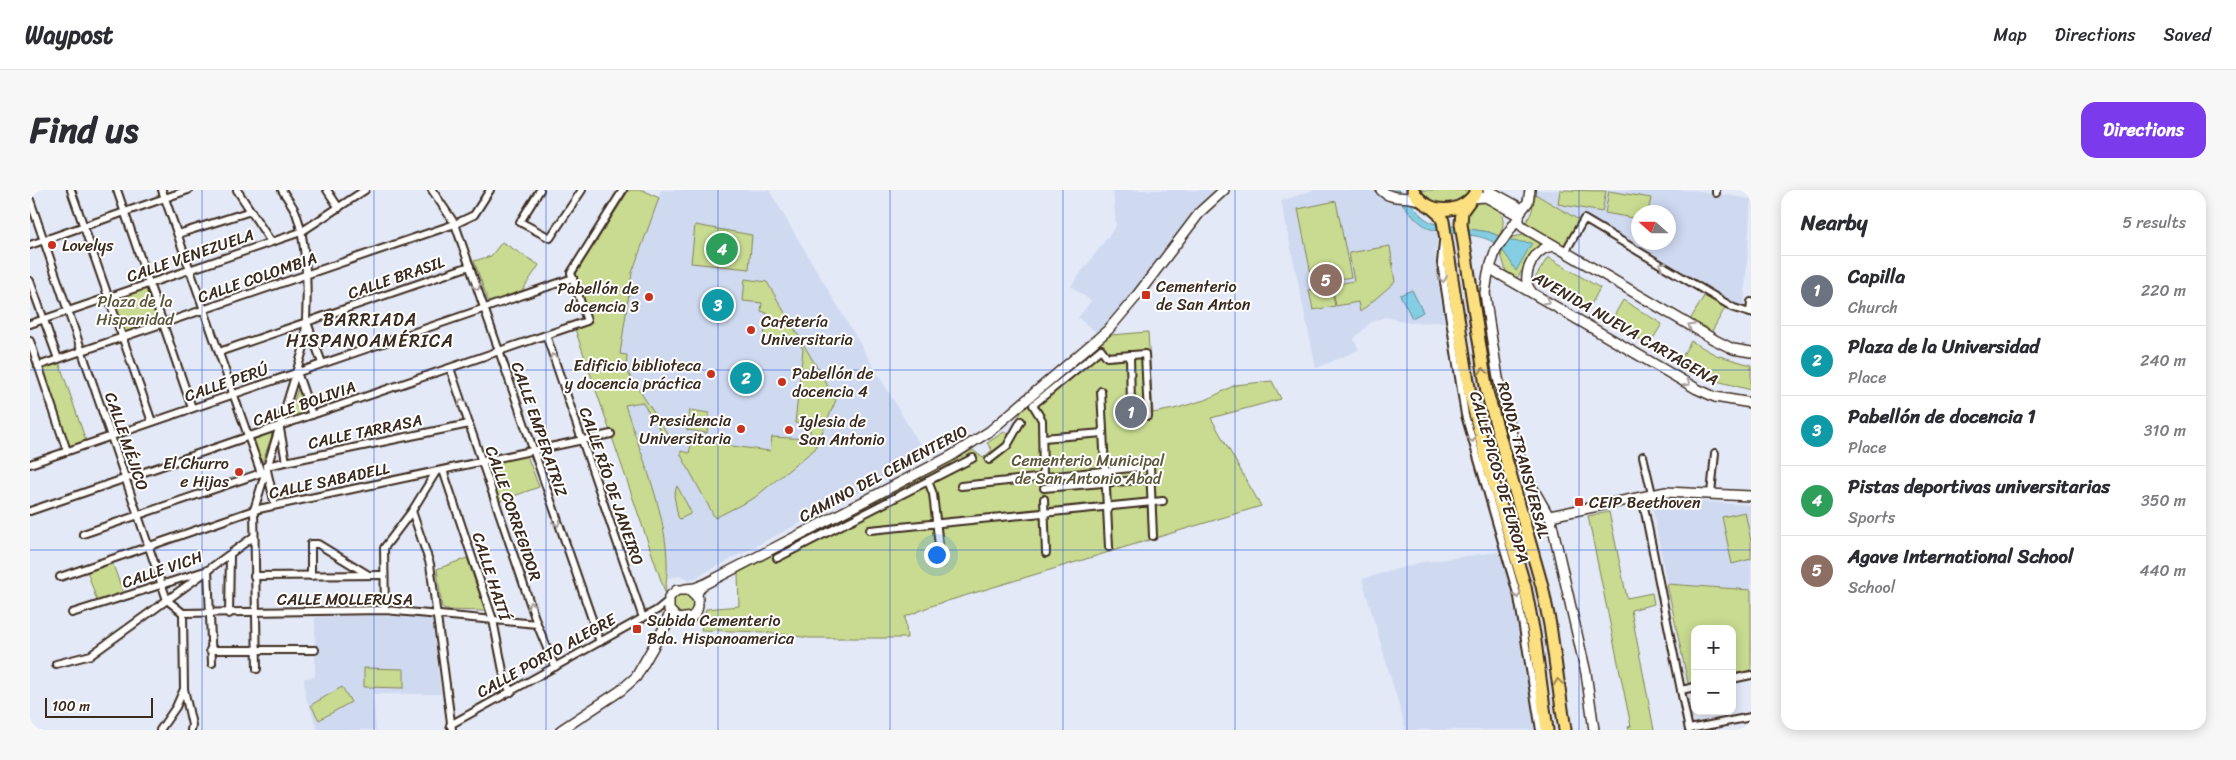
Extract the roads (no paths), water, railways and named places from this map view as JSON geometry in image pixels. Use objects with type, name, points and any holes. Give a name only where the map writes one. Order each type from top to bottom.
[{"type":"highway","name":"RONDA TRANSVERSAL","points":[[1413,190],[1426,204],[1441,215],[1470,394],[1528,603],[1547,730]]},
{"type":"highway","name":"RONDA TRANSVERSAL","points":[[1473,196],[1462,211],[1461,224],[1487,392],[1542,586],[1550,625],[1564,730]]},
{"type":"highway","points":[[1426,204],[1451,210],[1473,196]]},
{"type":"main road","name":"CAMINO DEL CEMENTERIO","points":[[685,589],[695,588],[952,456],[990,431],[1113,324],[1201,211],[1224,190]]},
{"type":"main road","points":[[1381,190],[1389,197],[1410,197],[1426,204]]},
{"type":"main road","points":[[1397,198],[1406,190]]},
{"type":"main road","points":[[1488,190],[1504,203],[1509,219],[1506,234]]},
{"type":"main road","points":[[1473,196],[1483,196],[1504,203],[1517,201],[1529,190]]},
{"type":"main road","name":"CALLE PICOS DE EUROPA","points":[[1529,190],[1528,202],[1496,250],[1485,286],[1486,300],[1500,389],[1521,461],[1535,493],[1550,516],[1586,673],[1594,730]]},
{"type":"main road","name":"AVENIDA NUEVA CARTAGENA","points":[[1504,203],[1518,207],[1521,225],[1565,252],[1722,344],[1734,349],[1751,352]]},
{"type":"main road","points":[[1530,292],[1525,284],[1526,274],[1542,248],[1548,246],[1557,247]]},
{"type":"main road","name":"AVENIDA NUEVA CARTAGENA","points":[[1490,268],[1697,389],[1715,397],[1751,404]]},
{"type":"main road","points":[[1550,516],[1672,491],[1751,496]]},
{"type":"main road","points":[[672,614],[687,619],[694,615],[698,608],[698,590],[703,584]]},
{"type":"main road","points":[[561,730],[620,691],[636,677],[672,614],[668,601],[674,592],[685,589],[692,592],[698,599]]},
{"type":"street","points":[[71,190],[152,422]]},
{"type":"street","points":[[117,190],[192,408]]},
{"type":"street","points":[[162,190],[248,437],[264,470],[275,505]]},
{"type":"street","points":[[30,245],[188,190]]},
{"type":"street","points":[[237,190],[271,242]]},
{"type":"street","points":[[257,669],[253,538],[254,510],[264,470],[304,347],[306,322],[305,275],[301,232],[295,211],[282,190]]},
{"type":"street","points":[[327,190],[339,208]]},
{"type":"street","name":"CALLE VENEZUELA","points":[[30,324],[301,232],[365,190]]},
{"type":"street","name":"CALLE EMPERATRIZ","points":[[432,190],[455,224],[532,451],[600,642]]},
{"type":"street","name":"CALLE COLOMBIA","points":[[38,366],[455,224],[474,215],[490,190]]},
{"type":"street","points":[[540,190],[520,222],[550,238],[582,190]]},
{"type":"street","points":[[573,278],[571,273],[623,190]]},
{"type":"street","name":"CALLE MÉJICO","points":[[30,200],[167,600]]},
{"type":"street","points":[[178,234],[251,211]]},
{"type":"street","points":[[1565,252],[1584,219],[1734,308],[1750,314],[1751,302]]},
{"type":"street","name":"CALLE PICOS DE EUROPA","points":[[1444,230],[1441,263],[1461,396],[1518,597],[1540,730]]},
{"type":"street","name":"CALLE BRASIL","points":[[218,352],[470,266]]},
{"type":"street","name":"CALLE PERÚ","points":[[30,464],[573,278]]},
{"type":"street","name":"CALLE BOLIVIA","points":[[30,511],[587,321],[573,278]]},
{"type":"street","points":[[30,281],[58,359]]},
{"type":"street","points":[[306,322],[322,363]]},
{"type":"street","name":"CALLE RÍO DE JANEIRO","points":[[546,335],[643,618]]},
{"type":"street","points":[[30,341],[67,451]]},
{"type":"street","points":[[1043,477],[1042,420],[1032,405],[1101,349],[1107,357],[1145,354],[1148,416]]},
{"type":"street","points":[[1130,355],[1132,407]]},
{"type":"street","name":"CALLE CORREGIDOR","points":[[450,368],[538,624],[555,667]]},
{"type":"street","points":[[296,372],[312,415]]},
{"type":"street","points":[[1101,391],[1109,547]]},
{"type":"street","points":[[989,460],[1007,446],[1021,421]]},
{"type":"street","name":"CALLE TARRASA","points":[[83,534],[286,462],[469,424]]},
{"type":"street","points":[[279,426],[286,462]]},
{"type":"street","points":[[1043,438],[1102,432]]},
{"type":"street","name":"CALLE SABADELL","points":[[60,577],[148,545],[254,510],[611,434]]},
{"type":"street","points":[[1711,494],[1714,454]]},
{"type":"street","points":[[1644,456],[1652,494]]},
{"type":"street","points":[[777,558],[973,458]]},
{"type":"street","points":[[961,486],[1150,466],[1152,536]]},
{"type":"street","points":[[385,610],[384,548],[440,471]]},
{"type":"street","name":"CALLE HAITÍ","points":[[440,471],[493,620],[505,681],[511,692]]},
{"type":"street","points":[[1044,488],[1150,479]]},
{"type":"street","points":[[928,481],[933,494],[940,563]]},
{"type":"street","points":[[1642,496],[1689,730],[1751,717]]},
{"type":"street","points":[[1044,499],[1046,553]]},
{"type":"street","points":[[870,530],[1163,501]]},
{"type":"street","points":[[412,511],[430,564],[451,728]]},
{"type":"street","name":"CALLE VICH","points":[[72,613],[208,570],[253,538]]},
{"type":"street","points":[[311,576],[311,544],[318,544],[368,575]]},
{"type":"street","points":[[229,614],[230,555]]},
{"type":"street","points":[[56,664],[90,655],[208,570]]},
{"type":"street","points":[[208,570],[212,663]]},
{"type":"street","points":[[254,576],[384,575]]},
{"type":"street","points":[[167,600],[183,613],[184,689],[192,725],[191,730]]},
{"type":"street","name":"CALLE PORTO ALEGRE","points":[[451,728],[657,610],[668,601]]},
{"type":"street","points":[[657,610],[663,608],[672,614]]},
{"type":"street","name":"CALLE MOLLERUSA","points":[[183,613],[229,614],[385,610],[538,624]]},
{"type":"street","points":[[210,650],[315,650]]},
{"type":"street","points":[[1736,678],[1751,675]]},
{"type":"street","points":[[1681,690],[1691,688]]},
{"type":"street","points":[[160,730],[176,707],[184,689]]},
{"type":"water","points":[[1390,190],[1399,190],[1423,217],[1432,223],[1489,232],[1510,241],[1532,243],[1516,271],[1503,251],[1490,240],[1428,228]]},
{"type":"water","points":[[1412,290],[1423,312],[1412,318],[1400,295]]},
{"type":"place","name":"Lovelys","points":[[52,245]]},
{"type":"place","name":"Pistas deportivas universitarias","points":[[722,249]]},
{"type":"place","name":"Agave International School","points":[[1326,280]]},
{"type":"place","name":"Cementerio de San Anton","points":[[1146,295]]},
{"type":"place","name":"Pabellón de docencia 3","points":[[649,297]]},
{"type":"place","name":"Pabellón de docencia 1","points":[[718,305]]},
{"type":"place","name":"Cafetería Universitaria","points":[[751,330]]},
{"type":"place","name":"Edificio biblioteca y docencia práctica","points":[[711,374]]},
{"type":"place","name":"Plaza de la Universidad","points":[[746,378]]},
{"type":"place","name":"Pabellón de docencia 4","points":[[782,382]]},
{"type":"place","name":"Capilla","points":[[1131,412]]},
{"type":"place","name":"Presidencia Universitaria","points":[[741,429]]},
{"type":"place","name":"Iglesia de San Antonio","points":[[789,430]]},
{"type":"place","name":"El Churro e Hijas","points":[[239,472]]},
{"type":"place","name":"CEIP Beethoven","points":[[1579,502]]},
{"type":"place","name":"Subida Cementerio Bda. Hispanoamerica","points":[[637,629]]},
{"type":"district","name":"BARRIADA HISPANOAMÉRICA","points":[[370,330]]},
{"type":"park label","name":"Plaza de la Hispanidad","points":[[135,310]]},
{"type":"park label","name":"Cementerio Municipal de San Antonio Abad","points":[[1088,469]]}]
